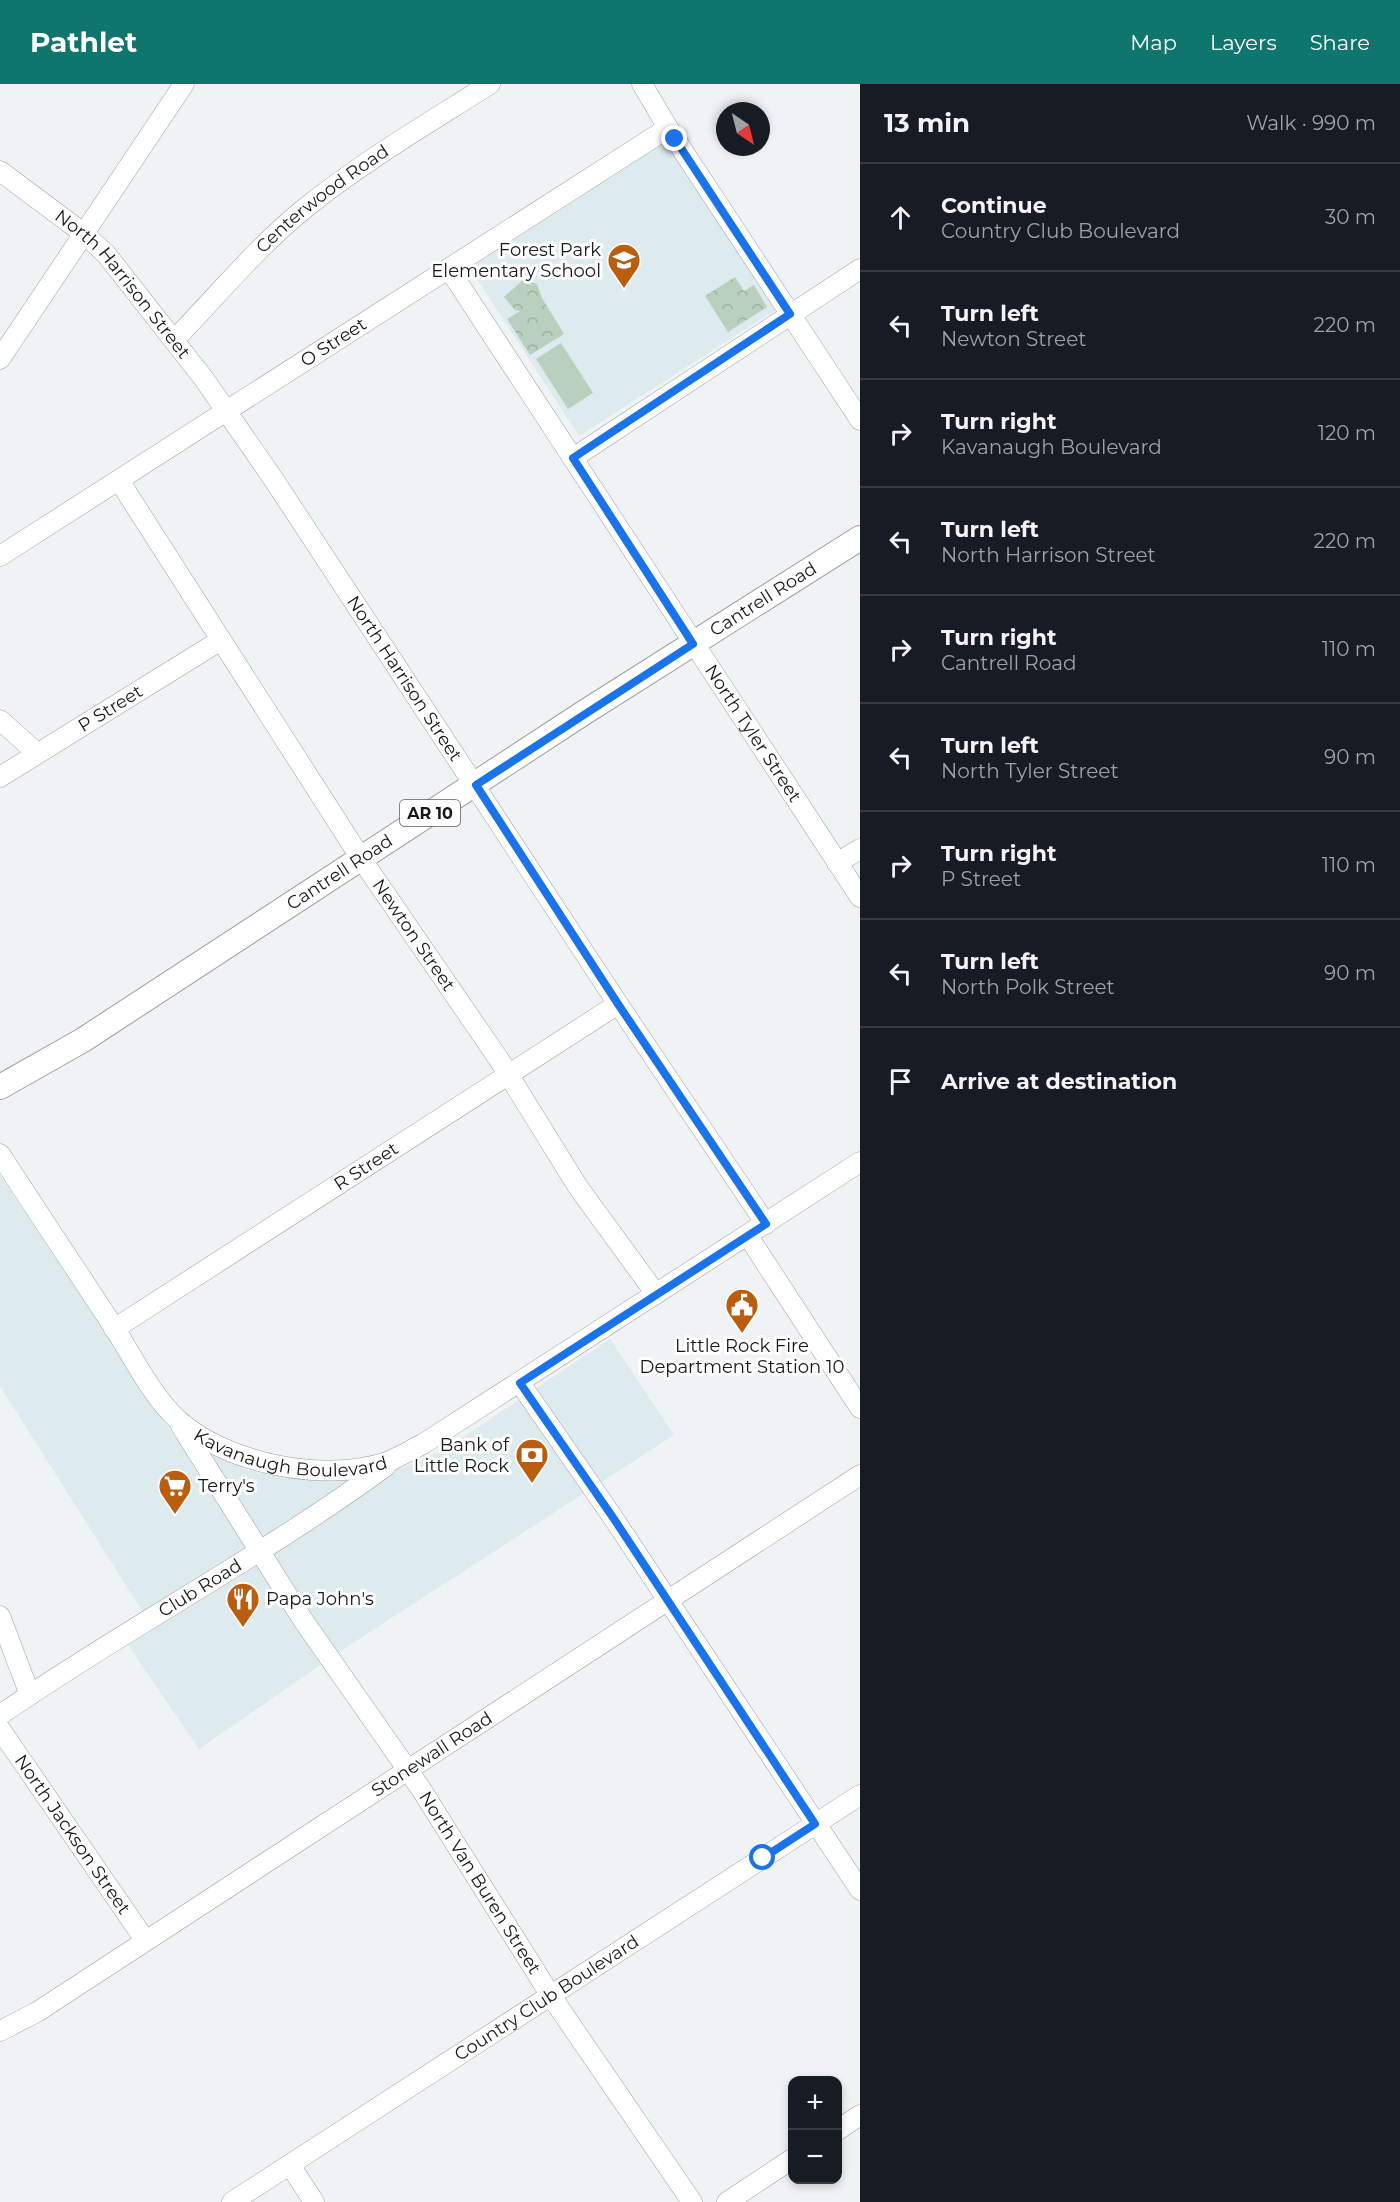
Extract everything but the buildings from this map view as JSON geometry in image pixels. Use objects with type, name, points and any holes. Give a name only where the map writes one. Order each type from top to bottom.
[{"type":"main road","name":"Cantrell Road","points":[[0,1087],[83,1040],[360,857],[860,538]]},
{"type":"street","points":[[0,360],[184,84]]},
{"type":"street","name":"Centerwood Road","points":[[175,339],[273,236],[302,210],[358,169],[490,84]]},
{"type":"street","points":[[642,84],[668,128],[860,420]]},
{"type":"street","name":"O Street","points":[[0,556],[120,482],[225,411],[668,128]]},
{"type":"street","name":"North Harrison Street","points":[[0,171],[83,233],[119,268],[175,339],[274,480],[618,1004],[766,1224]]},
{"type":"street","name":"North Tyler Street","points":[[449,269],[860,897]]},
{"type":"street","points":[[573,458],[860,269]]},
{"type":"street","name":"Newton Street","points":[[120,482],[360,857],[508,1074],[578,1187],[656,1294]]},
{"type":"street","name":"P Street","points":[[0,777],[221,640]]},
{"type":"street","points":[[0,720],[37,753]]},
{"type":"street","points":[[837,863],[860,849]]},
{"type":"street","name":"R Street","points":[[114,1329],[618,1004]]},
{"type":"street","name":"Kavanaugh Boulevard","points":[[0,1154],[114,1329],[176,1418],[226,1449],[256,1461],[283,1467],[336,1470],[362,1468],[399,1456],[520,1383],[860,1162]]},
{"type":"street","points":[[748,1236],[860,1408]]},
{"type":"street","points":[[520,1383],[860,1890]]},
{"type":"street","name":"North Van Buren Street","points":[[176,1418],[260,1551],[406,1770],[551,1996],[689,2198]]},
{"type":"street","name":"Club Road","points":[[0,1715],[147,1619],[260,1551],[399,1456]]},
{"type":"street","name":"Stonewall Road","points":[[0,2031],[37,2012],[860,1475]]},
{"type":"street","points":[[0,1616],[30,1695]]},
{"type":"street","name":"North Jackson Street","points":[[0,1729],[145,1940]]},
{"type":"street","name":"Country Club Boulevard","points":[[232,2202],[860,1795]]},
{"type":"street","points":[[842,2127],[860,2115]]},
{"type":"street","points":[[727,2202],[788,2162]]},
{"type":"street","points":[[290,2165],[314,2202]]},
{"type":"shaded area","name":"Forest Park Elementary School","points":[[668,139],[777,309],[579,436],[470,268]]},
{"type":"shaded area","points":[[0,1175],[175,1438],[250,1471],[296,1479],[340,1480],[405,1467],[444,1450],[610,1339],[674,1435],[342,1650],[199,1749],[128,1645],[153,1628],[0,1386]]},
{"type":"green space","points":[[735,277],[744,291],[754,285],[767,307],[728,332],[705,296]]},
{"type":"green space","points":[[523,280],[537,284],[542,298],[564,334],[530,355],[507,319],[520,311],[515,310],[504,297]]},
{"type":"green space","points":[[561,343],[593,393],[568,409],[536,359]]},
{"type":"place","name":"Forest Park Elementary School","points":[[624,289]]},
{"type":"place","name":"Little Rock Fire Department Station 10","points":[[742,1334]]},
{"type":"place","name":"Bank of Little Rock","points":[[532,1484]]},
{"type":"place","name":"Terry's","points":[[175,1515]]},
{"type":"place","name":"Papa John's","points":[[243,1628]]},
{"type":"route","points":[[675,139],[790,314],[573,458],[693,644],[585,712],[476,785],[618,1004],[766,1224],[520,1383],[614,1519],[815,1824],[763,1858]]}]
